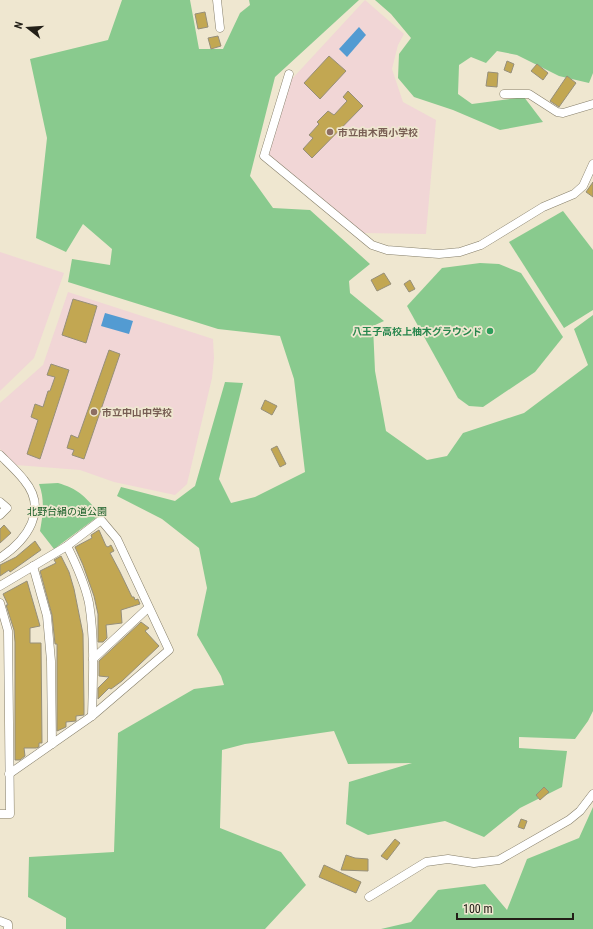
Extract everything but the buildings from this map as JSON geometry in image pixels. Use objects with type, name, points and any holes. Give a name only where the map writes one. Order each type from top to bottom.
[{"type":"street","points":[[217,0],[220,28]]},
{"type":"street","points":[[289,74],[264,156],[351,230],[372,245],[387,250],[439,254],[460,252],[481,245],[543,207],[574,194],[583,186],[593,164]]},
{"type":"street","points":[[504,94],[529,94],[557,112],[563,113],[593,104]]},
{"type":"street","points":[[0,455],[25,480],[32,492],[35,508],[33,522],[23,539],[0,558]]},
{"type":"street","points":[[0,502],[7,508],[0,515]]},
{"type":"street","points":[[0,586],[67,546],[101,520],[117,539],[169,650],[92,716],[9,774]]},
{"type":"street","points":[[67,546],[78,569],[89,603],[93,660],[92,716]]},
{"type":"street","points":[[33,566],[48,616],[51,661],[52,744]]},
{"type":"street","points":[[0,603],[8,631],[10,814],[0,814]]},
{"type":"street","points":[[93,660],[148,608]]},
{"type":"street","points":[[369,897],[426,862],[448,859],[474,863],[499,860],[569,820],[580,811],[593,794]]},
{"type":"street","points":[[0,921],[8,924],[8,929]]},
{"type":"shaded area","points":[[365,0],[404,34],[398,45],[392,69],[403,102],[436,120],[426,234],[363,233],[268,155],[291,80]]},
{"type":"shaded area","points":[[0,252],[64,273],[34,358],[0,391]]},
{"type":"shaded area","points":[[68,292],[213,339],[214,358],[212,378],[187,484],[175,495],[114,482],[80,470],[16,465],[0,449],[0,403],[43,365]]},
{"type":"green space","points":[[122,0],[190,0],[199,49],[223,49],[240,13],[250,5],[249,0],[359,0],[275,77],[250,176],[273,208],[310,210],[370,264],[349,281],[350,293],[384,321],[373,326],[375,371],[386,431],[427,460],[447,456],[463,433],[524,413],[588,365],[574,329],[593,315],[593,711],[588,721],[575,739],[519,737],[519,748],[567,751],[562,787],[520,808],[484,837],[445,821],[368,835],[346,824],[349,782],[412,763],[348,764],[334,731],[245,744],[222,750],[220,828],[281,852],[306,885],[265,929],[66,929],[66,918],[28,897],[29,857],[114,852],[118,733],[194,689],[224,685],[221,676],[197,635],[207,588],[199,548],[162,519],[117,496],[121,487],[175,501],[195,486],[225,382],[243,383],[219,479],[231,503],[255,497],[305,472],[294,379],[280,336],[218,329],[68,282],[72,259],[110,265],[112,249],[83,224],[66,252],[36,238],[47,138],[30,59],[108,40]]},
{"type":"green space","points":[[375,0],[593,0],[593,73],[589,83],[559,76],[517,55],[497,51],[486,63],[471,57],[459,65],[458,94],[472,104],[524,97],[543,122],[500,130],[453,110],[414,97],[398,78],[399,54],[411,38],[391,14]]},
{"type":"green space","points":[[563,211],[593,250],[593,310],[564,328],[509,242]]},
{"type":"green space","name":"八王子高校上柚木グラウンド","points":[[480,263],[499,264],[521,273],[563,337],[535,372],[483,407],[469,406],[458,398],[407,306],[442,268]]},
{"type":"green space","name":"北野台絹の道公園","points":[[58,483],[77,491],[100,515],[54,549],[40,531],[43,507],[39,484]]},
{"type":"green space","points":[[593,807],[593,929],[381,929],[411,922],[438,890],[485,884],[507,910],[527,859],[579,838]]},
{"type":"water","points":[[359,27],[366,35],[347,57],[339,49]]},
{"type":"water","points":[[105,313],[133,321],[129,334],[101,326]]},
{"type":"place","name":"市立由木西小学校","points":[[330,132]]},
{"type":"place","name":"八王子高校上柚木グラウンド","points":[[490,331]]},
{"type":"place","name":"市立中山中学校","points":[[94,412]]}]
